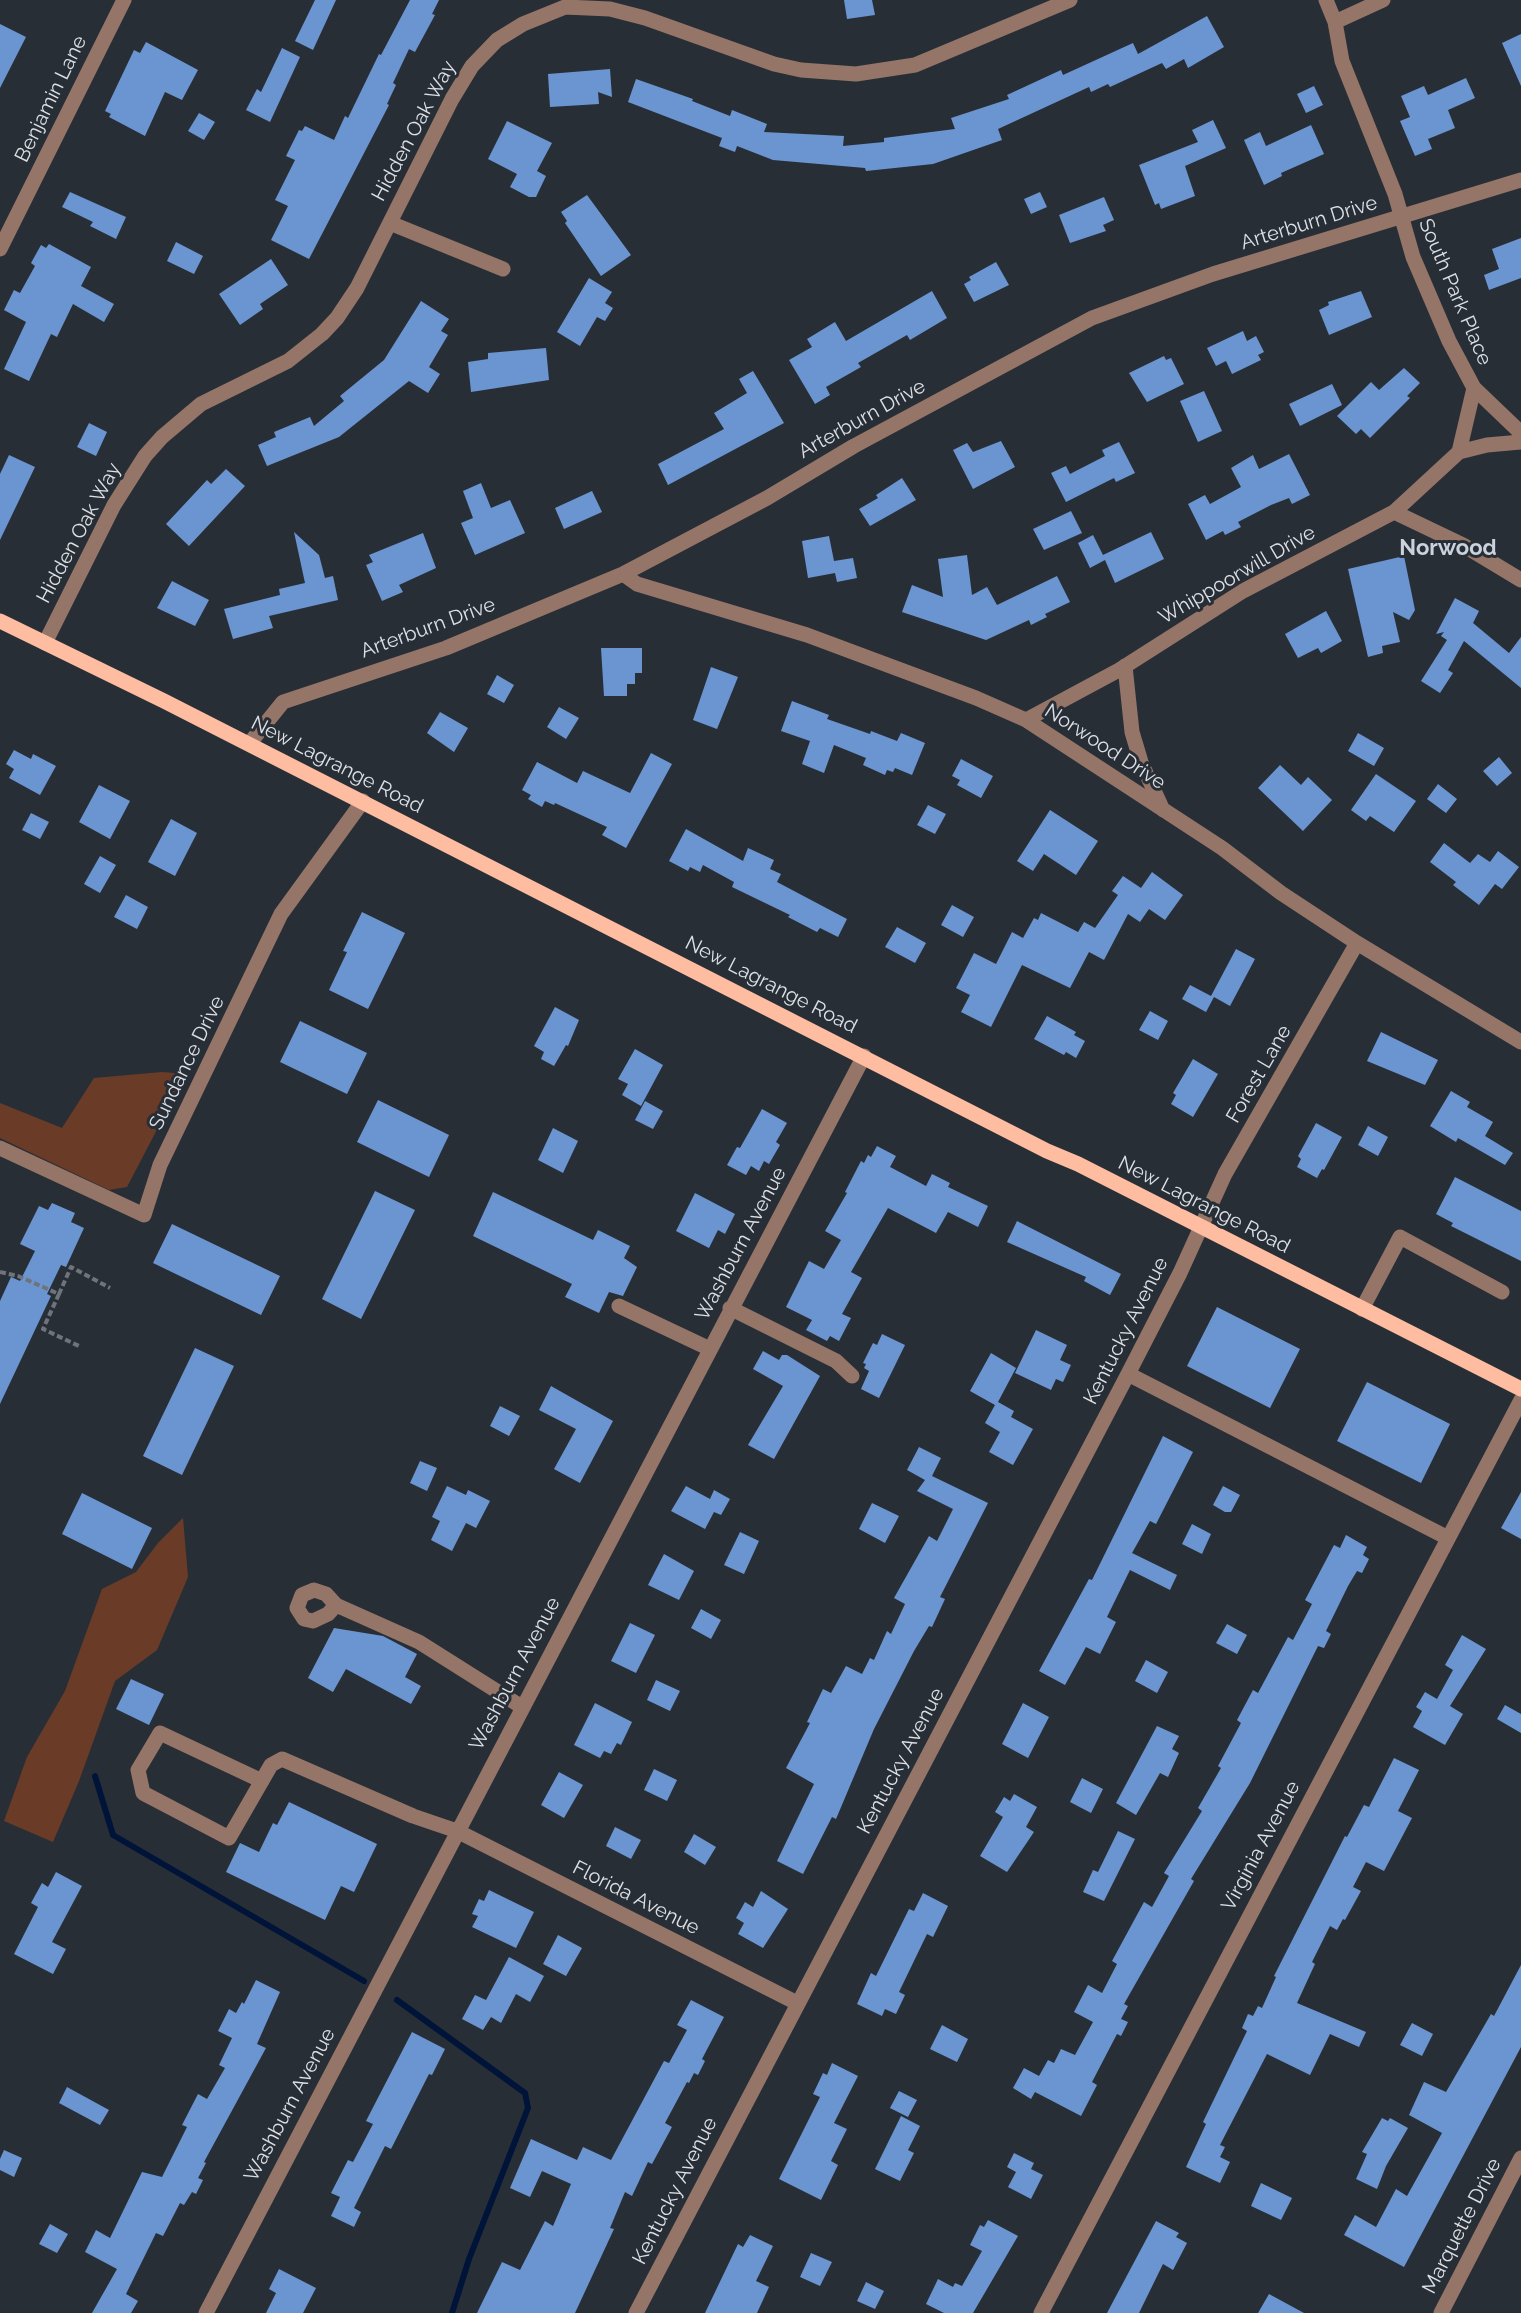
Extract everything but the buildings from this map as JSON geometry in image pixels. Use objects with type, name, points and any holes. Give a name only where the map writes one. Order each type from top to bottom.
[{"type":"main road","name":"New Lagrange Road","points":[[0,621],[363,801],[1521,1389]]},
{"type":"street","name":"Benjamin Lane","points":[[1,245],[124,0]]},
{"type":"street","name":"Hidden Oak Way","points":[[45,643],[114,505],[145,456],[162,437],[201,404],[288,361],[322,334],[357,288],[452,99],[477,60],[497,40],[564,4],[610,9],[645,18],[774,64],[801,70],[856,74],[915,65],[1070,0]]},
{"type":"street","points":[[1326,0],[1335,22],[1342,61],[1395,194],[1401,218]]},
{"type":"street","points":[[1335,22],[1383,0]]},
{"type":"street","name":"Arterburn Drive","points":[[249,744],[283,702],[446,648],[623,574],[767,498],[854,446],[1092,318],[1214,274],[1521,180]]},
{"type":"street","name":"South Park Place","points":[[1401,218],[1413,257],[1444,330],[1474,388],[1521,434]]},
{"type":"street","points":[[390,223],[503,269]]},
{"type":"street","points":[[1459,452],[1474,388]]},
{"type":"street","name":"Whippoorwill Drive","points":[[1026,720],[1125,666],[1243,591],[1394,512],[1459,452],[1487,445],[1521,442]]},
{"type":"street","points":[[1394,512],[1463,545],[1521,580]]},
{"type":"street","name":"Norwood Drive","points":[[623,574],[636,584],[807,635],[976,698],[1026,720],[1163,810],[1357,943],[1521,1042]]},
{"type":"street","points":[[1125,666],[1132,732],[1141,762],[1163,810]]},
{"type":"street","name":"Sundance Drive","points":[[0,1148],[144,1215],[159,1165],[281,914],[363,801]]},
{"type":"street","name":"Forest Lane","points":[[1200,1227],[1226,1174],[1357,943]]},
{"type":"street","name":"Washburn Avenue","points":[[206,2313],[730,1308],[864,1056]]},
{"type":"street","name":"Kentucky Avenue","points":[[636,2313],[1128,1374],[1200,1227]]},
{"type":"street","points":[[1362,1309],[1400,1238],[1502,1292]]},
{"type":"street","points":[[619,1306],[710,1349]]},
{"type":"street","points":[[730,1308],[836,1360],[852,1376]]},
{"type":"street","points":[[1128,1374],[1448,1538]]},
{"type":"street","name":"Virginia Avenue","points":[[1041,2313],[1521,1400]]},
{"type":"street","points":[[336,1605],[419,1642],[522,1707]]},
{"type":"street","points":[[160,1733],[262,1781],[229,1838],[143,1793],[138,1770],[160,1733]]},
{"type":"street","name":"Florida Avenue","points":[[262,1781],[271,1765],[282,1759],[413,1816],[457,1831],[797,2002]]},
{"type":"street","name":"Marquette Drive","points":[[1441,2313],[1521,2158]]},
{"type":"path","points":[[81,1347],[43,1329],[71,1267],[111,1288]]},
{"type":"path","points":[[0,1272],[12,1274],[59,1294]]},
{"type":"shaded area","points":[[162,1072],[186,1074],[127,1187],[109,1190],[0,1138],[0,1103],[62,1128],[94,1078]]},
{"type":"shaded area","points":[[183,1518],[188,1577],[157,1650],[115,1681],[79,1781],[53,1842],[4,1821],[27,1757],[65,1691],[102,1589],[136,1572],[158,1543]]},
{"type":"waterway","points":[[95,1776],[113,1835],[364,1981]]},
{"type":"waterway","points":[[397,2000],[525,2093],[528,2108],[469,2259],[452,2313]]},
{"type":"district","name":"Norwood","points":[[1448,548]]}]
